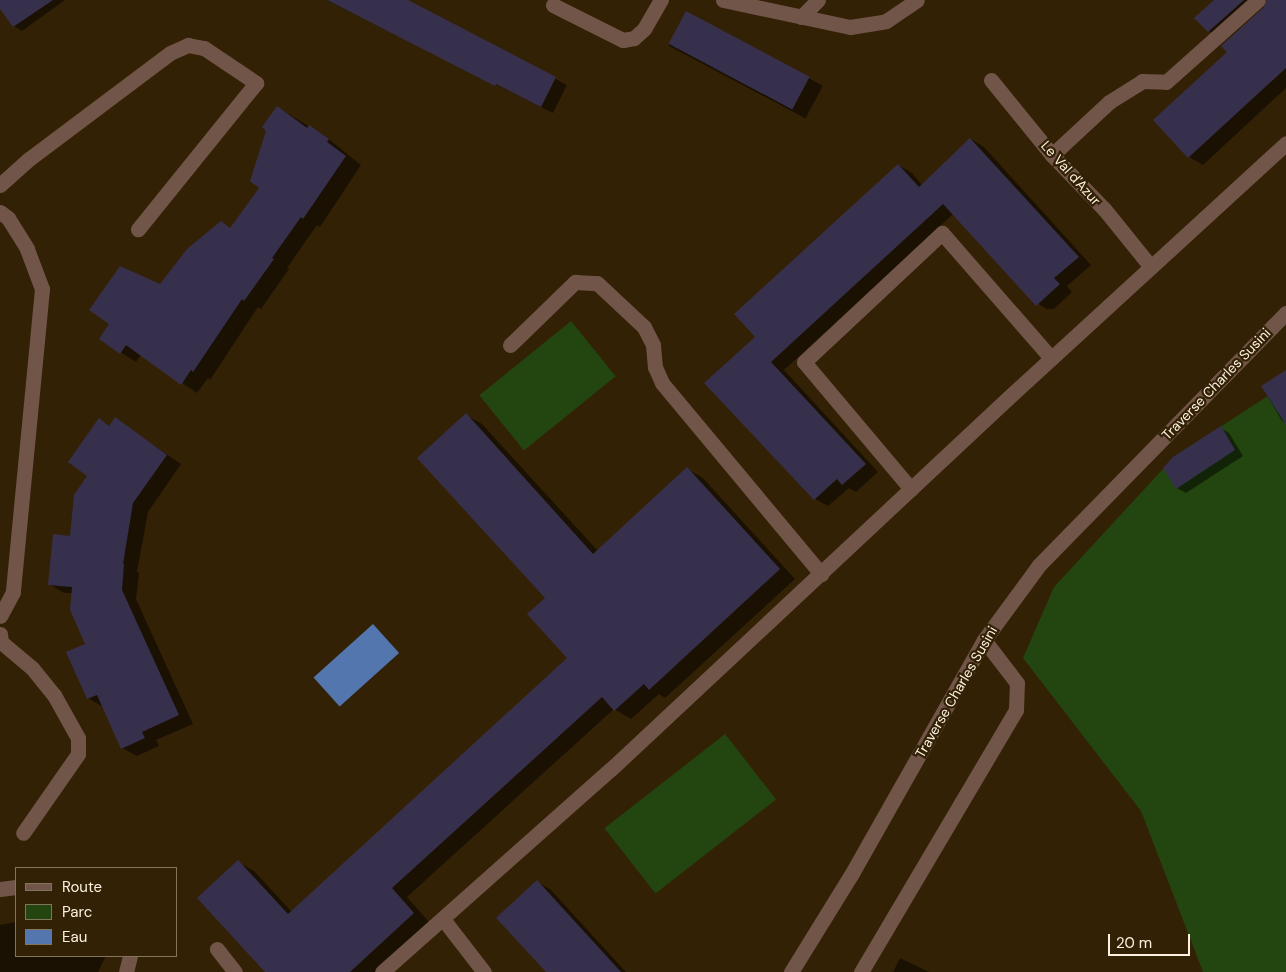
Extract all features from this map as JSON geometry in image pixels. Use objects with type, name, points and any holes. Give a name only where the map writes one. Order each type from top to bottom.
[{"type":"street","points":[[550,2],[623,40],[634,38],[644,29],[661,0]]},
{"type":"street","points":[[723,0],[850,27],[886,21],[917,0]]},
{"type":"street","points":[[801,17],[818,0]]},
{"type":"street","points":[[1052,155],[1109,102],[1142,81],[1166,82],[1258,0]]},
{"type":"street","points":[[0,185],[29,159],[170,53],[188,45],[204,48],[256,83],[138,229]]},
{"type":"street","name":"Le Val d'Azur","points":[[991,80],[1052,155],[1105,210],[1151,267]]},
{"type":"street","points":[[382,972],[611,769],[1051,358],[1286,143]]},
{"type":"street","points":[[0,212],[8,218],[27,249],[42,289],[13,592],[0,616]]},
{"type":"street","points":[[911,489],[804,362],[942,233],[1051,358]]},
{"type":"street","points":[[510,345],[575,282],[597,283],[644,328],[653,345],[655,367],[662,383],[821,574]]},
{"type":"street","name":"Traverse Charles Susini","points":[[791,972],[851,875],[984,640],[1039,565],[1286,313]]},
{"type":"street","points":[[0,634],[1,642],[32,668],[54,695],[78,738],[78,754],[23,833]]},
{"type":"street","points":[[861,972],[1016,710],[1017,683],[984,640]]},
{"type":"street","points":[[0,888],[15,887]]},
{"type":"street","points":[[443,919],[484,972]]},
{"type":"street","points":[[217,949],[235,972]]},
{"type":"street","points":[[126,972],[130,957]]},
{"type":"green space","points":[[571,321],[616,376],[524,450],[479,395]]},
{"type":"green space","points":[[1286,384],[1286,972],[1203,972],[1141,811],[1023,658],[1054,587],[1174,457]]},
{"type":"green space","points":[[725,734],[776,799],[656,894],[604,828]]},
{"type":"water","points":[[373,624],[399,653],[340,707],[314,678]]},
{"type":"building","points":[[0,0],[53,0],[13,27],[0,9]]},
{"type":"building","points":[[327,0],[408,0],[556,77],[541,107],[496,84],[495,86]]},
{"type":"building","points":[[1214,0],[1244,0],[1208,32],[1194,18]]},
{"type":"building","points":[[1267,0],[1286,0],[1286,68],[1188,158],[1153,120],[1227,52],[1221,46],[1264,7]]},
{"type":"building","points":[[686,11],[810,77],[792,109],[669,44]]},
{"type":"building","points":[[277,106],[307,128],[309,125],[329,139],[327,142],[346,156],[303,219],[301,217],[272,258],[274,259],[244,301],[242,299],[193,372],[191,370],[181,385],[126,345],[120,354],[99,339],[109,324],[89,310],[120,266],[160,284],[187,249],[221,221],[230,228],[259,188],[250,181],[266,131],[262,127]]},
{"type":"building","points":[[970,138],[1079,257],[1054,278],[1060,284],[1036,306],[943,204],[771,362],[866,464],[842,485],[837,479],[814,500],[704,383],[755,337],[734,314],[898,164],[919,187]]},
{"type":"building","points":[[1286,370],[1286,425],[1261,386]]},
{"type":"building","points":[[466,413],[593,554],[687,467],[780,569],[649,690],[644,684],[614,711],[602,697],[392,888],[414,913],[350,972],[265,972],[197,898],[238,860],[288,914],[567,658],[527,614],[545,598],[417,458]]},
{"type":"building","points":[[115,417],[167,455],[133,503],[123,564],[122,590],[179,715],[142,732],[145,738],[121,749],[97,695],[87,699],[66,652],[85,644],[70,610],[72,587],[48,585],[53,534],[70,536],[74,495],[87,476],[68,462],[99,418],[109,426]]},
{"type":"building","points":[[1221,426],[1235,450],[1176,489],[1163,468],[1173,457]]},
{"type":"building","points":[[537,880],[621,972],[546,972],[496,918]]}]
